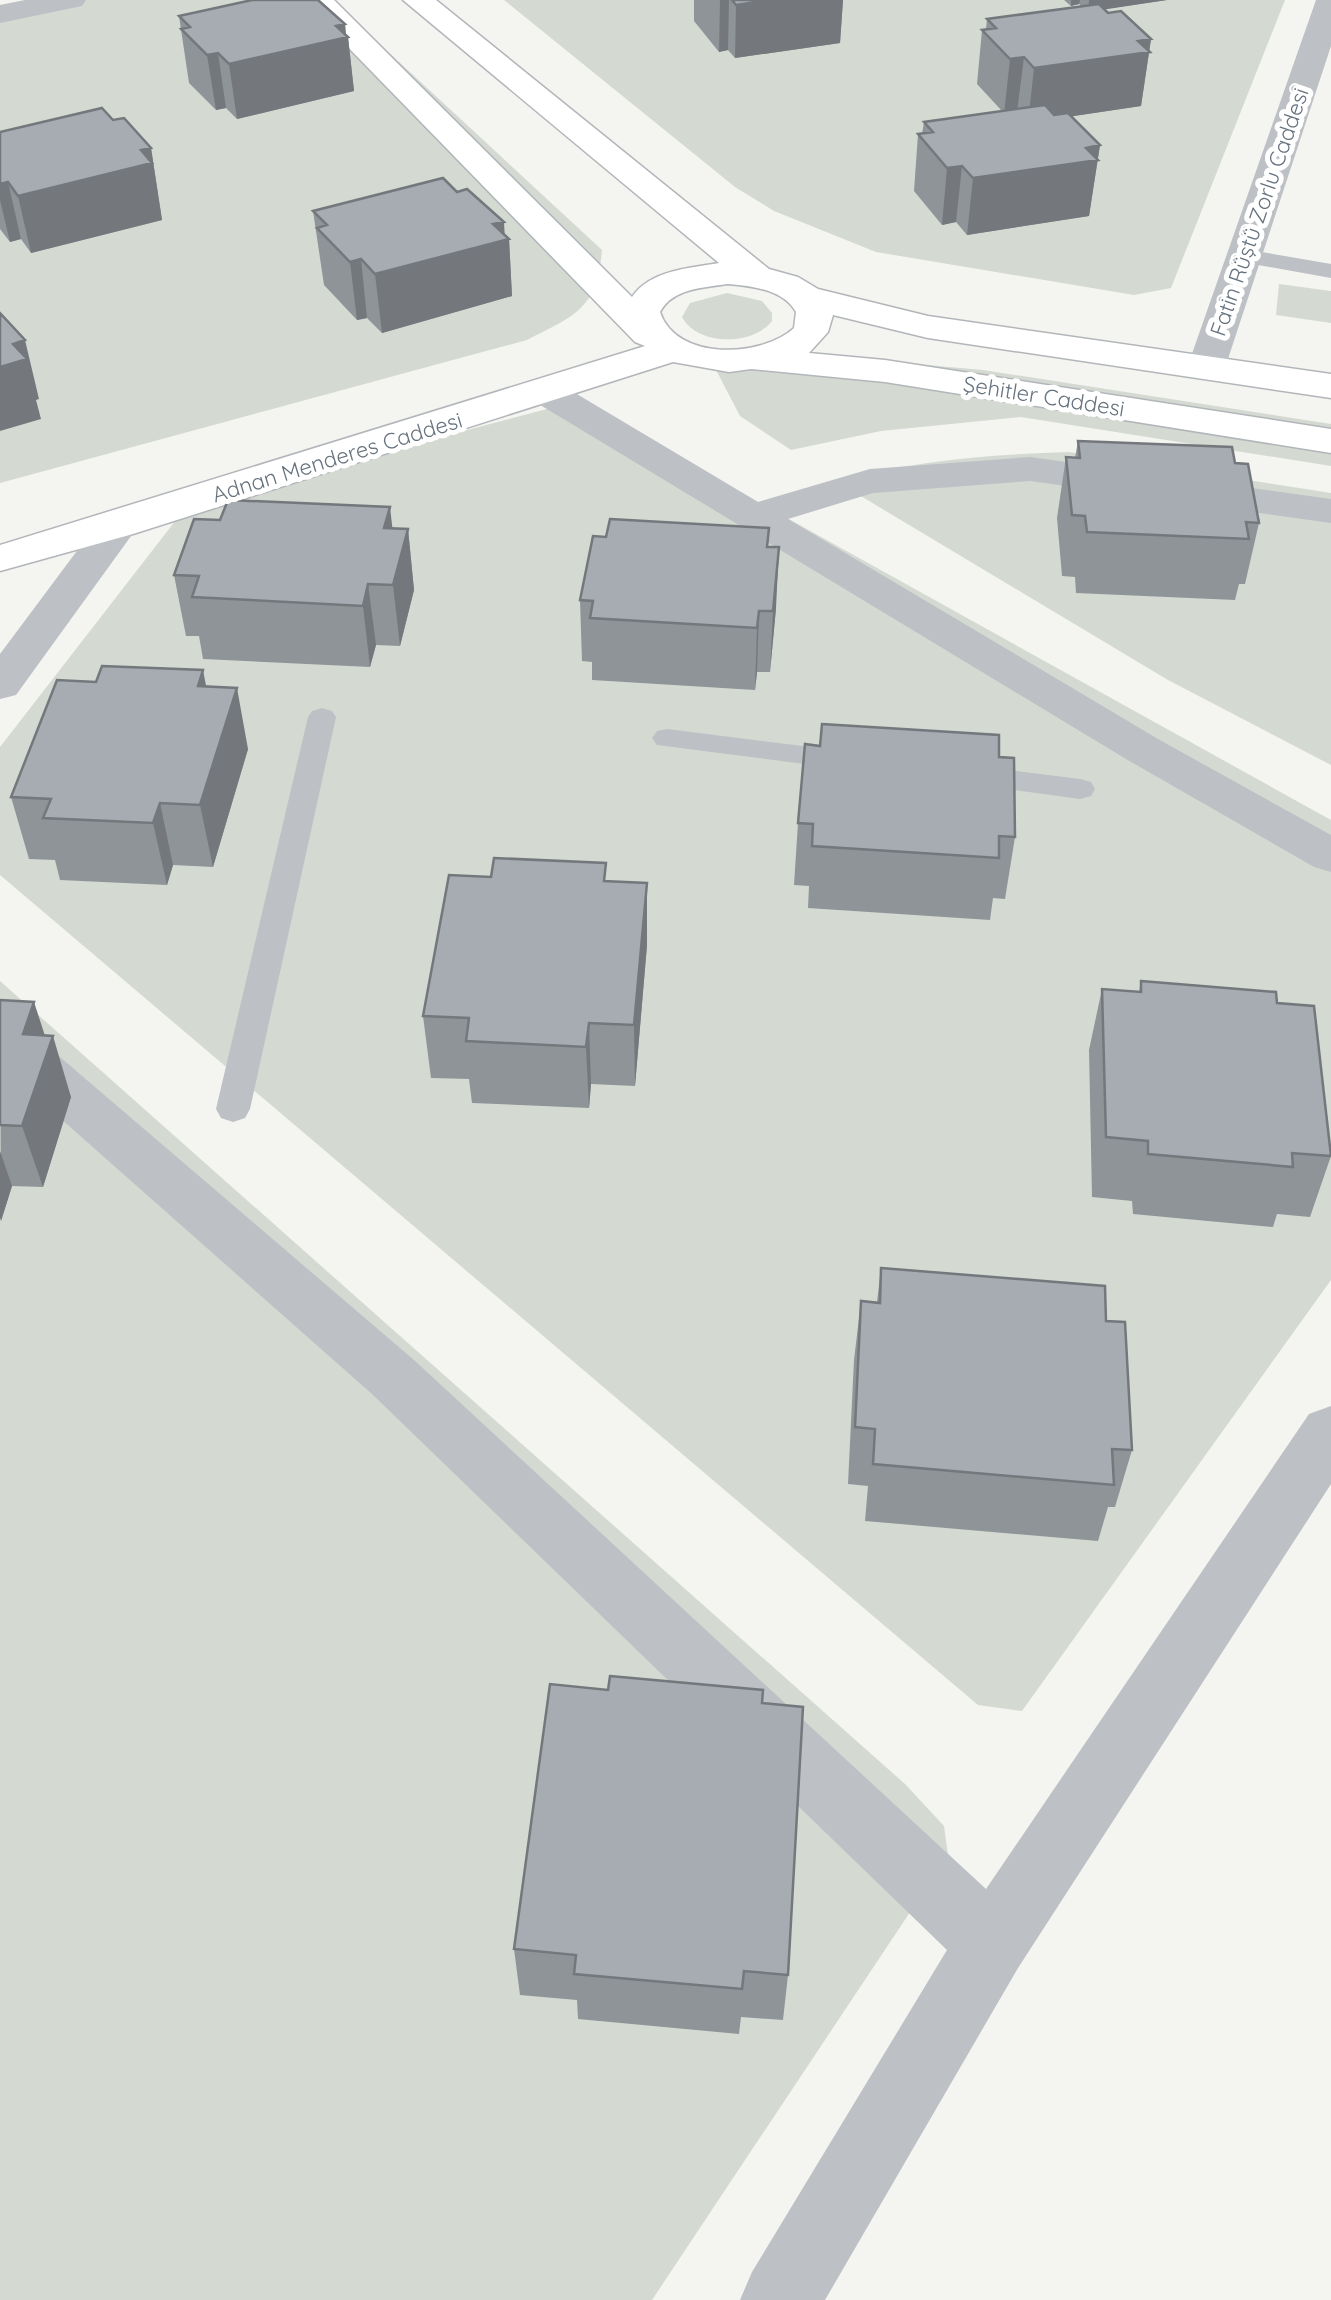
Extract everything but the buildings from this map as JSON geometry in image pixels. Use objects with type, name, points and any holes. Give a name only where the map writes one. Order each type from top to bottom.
[{"type":"street","points":[[0,14],[71,0]]},
{"type":"street","points":[[317,0],[660,342]]},
{"type":"street","points":[[418,0],[755,275]]},
{"type":"street","name":"Fatin Rüştü Zorlu Caddesi","points":[[1206,368],[1330,0]]},
{"type":"street","points":[[660,342],[640,319],[643,305],[664,286],[699,274],[755,275]]},
{"type":"street","name":"Şehitler Caddesi","points":[[755,275],[792,288],[805,297],[928,327],[1331,386]]},
{"type":"street","points":[[757,358],[782,352],[802,340],[812,326],[814,311],[805,297]]},
{"type":"street","name":"Şehitler Caddesi","points":[[660,342],[727,361],[757,358],[885,371],[1331,441]]},
{"type":"street","name":"Adnan Menderes Caddesi","points":[[0,558],[546,392],[660,342]]},
{"type":"street","points":[[546,392],[1142,748],[1331,856]]},
{"type":"street","points":[[757,516],[870,481],[1030,469],[1331,511]]},
{"type":"street","points":[[0,685],[118,525]]},
{"type":"street","points":[[0,1035],[393,1378],[992,1943]]},
{"type":"street","points":[[780,2300],[992,1943],[1331,1432]]},
{"type":"lane","points":[[1244,256],[1331,271]]},
{"type":"lane","points":[[233,1109],[322,717]]},
{"type":"lane","points":[[667,738],[884,765]]},
{"type":"lane","points":[[942,772],[1080,789]]},
{"type":"shaded area","points":[[77,0],[332,0],[602,250],[589,298],[571,316],[527,340],[0,483],[0,16]]},
{"type":"shaded area","points":[[504,0],[1285,0],[1171,288],[1134,295],[876,252],[774,211],[735,187]]},
{"type":"shaded area","points":[[1279,284],[1331,291],[1331,323],[1276,315]]},
{"type":"shaded area","points":[[727,293],[762,301],[772,313],[772,321],[752,335],[726,339],[700,333],[682,317],[690,303]]},
{"type":"shaded area","points":[[893,362],[983,370],[1331,424],[1331,466],[1021,417],[881,431],[791,450],[740,416],[714,366]]},
{"type":"shaded area","points":[[562,405],[587,407],[1331,820],[1331,1280],[1022,1711],[978,1705],[0,875],[0,747],[176,520],[208,498]]},
{"type":"shaded area","points":[[1069,452],[1331,493],[1331,765],[1168,680],[834,480],[951,460]]},
{"type":"shaded area","points":[[0,981],[905,1784],[944,1826],[948,1855],[652,2300],[0,2300]]}]
